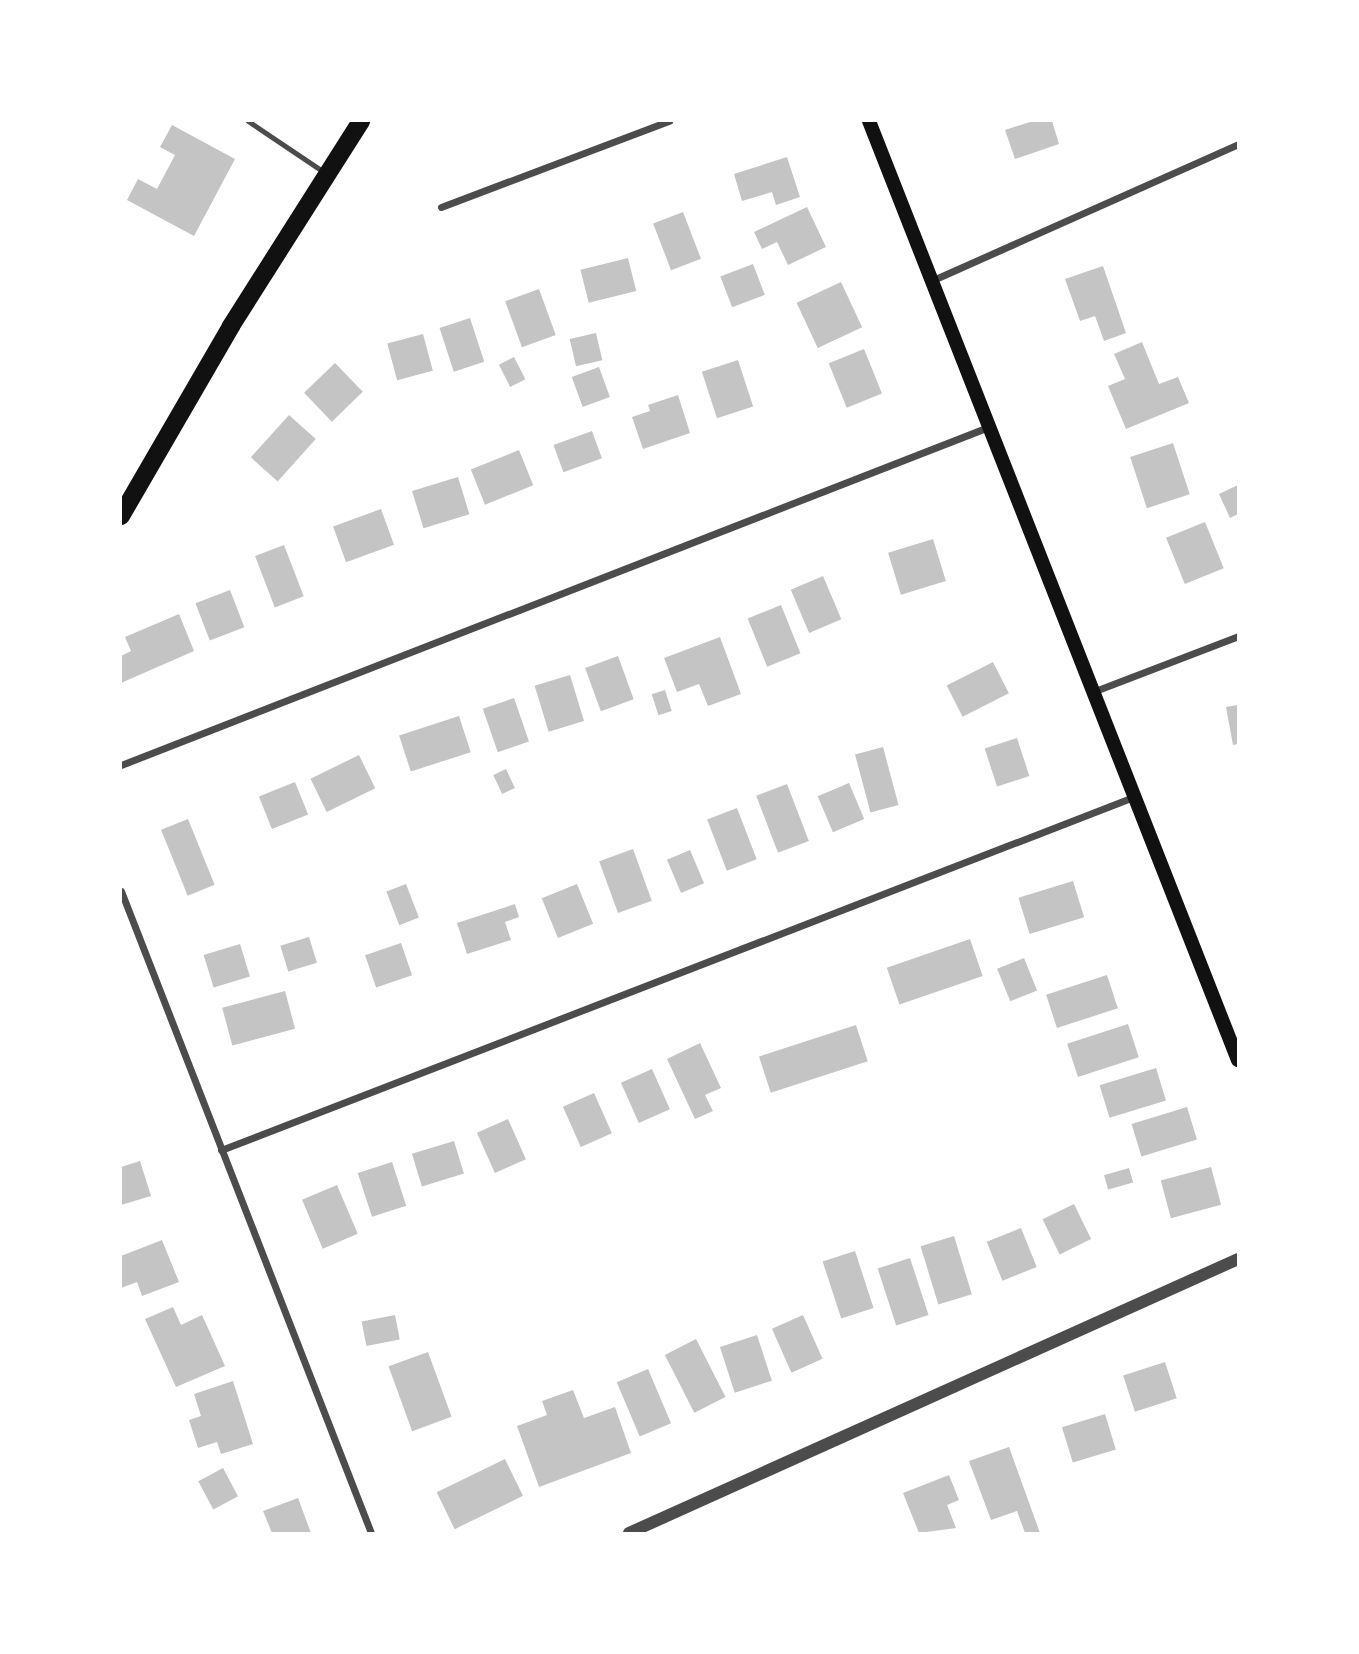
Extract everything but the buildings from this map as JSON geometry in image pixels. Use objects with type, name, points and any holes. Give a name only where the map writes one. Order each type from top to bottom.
[{"type":"main road","points":[[121,516],[326,174],[361,121]]},
{"type":"main road","points":[[869,121],[1137,796],[1238,1060]]},
{"type":"street","points":[[441,207],[669,121]]},
{"type":"street","points":[[933,280],[1238,144]]},
{"type":"street","points":[[121,765],[991,425]]},
{"type":"street","points":[[1095,691],[1238,636]]},
{"type":"street","points":[[221,1150],[1137,796]]},
{"type":"street","points":[[121,891],[371,1533]]},
{"type":"street","points":[[629,1533],[1238,1259]]},
{"type":"lane","points":[[248,121],[326,174]]}]
